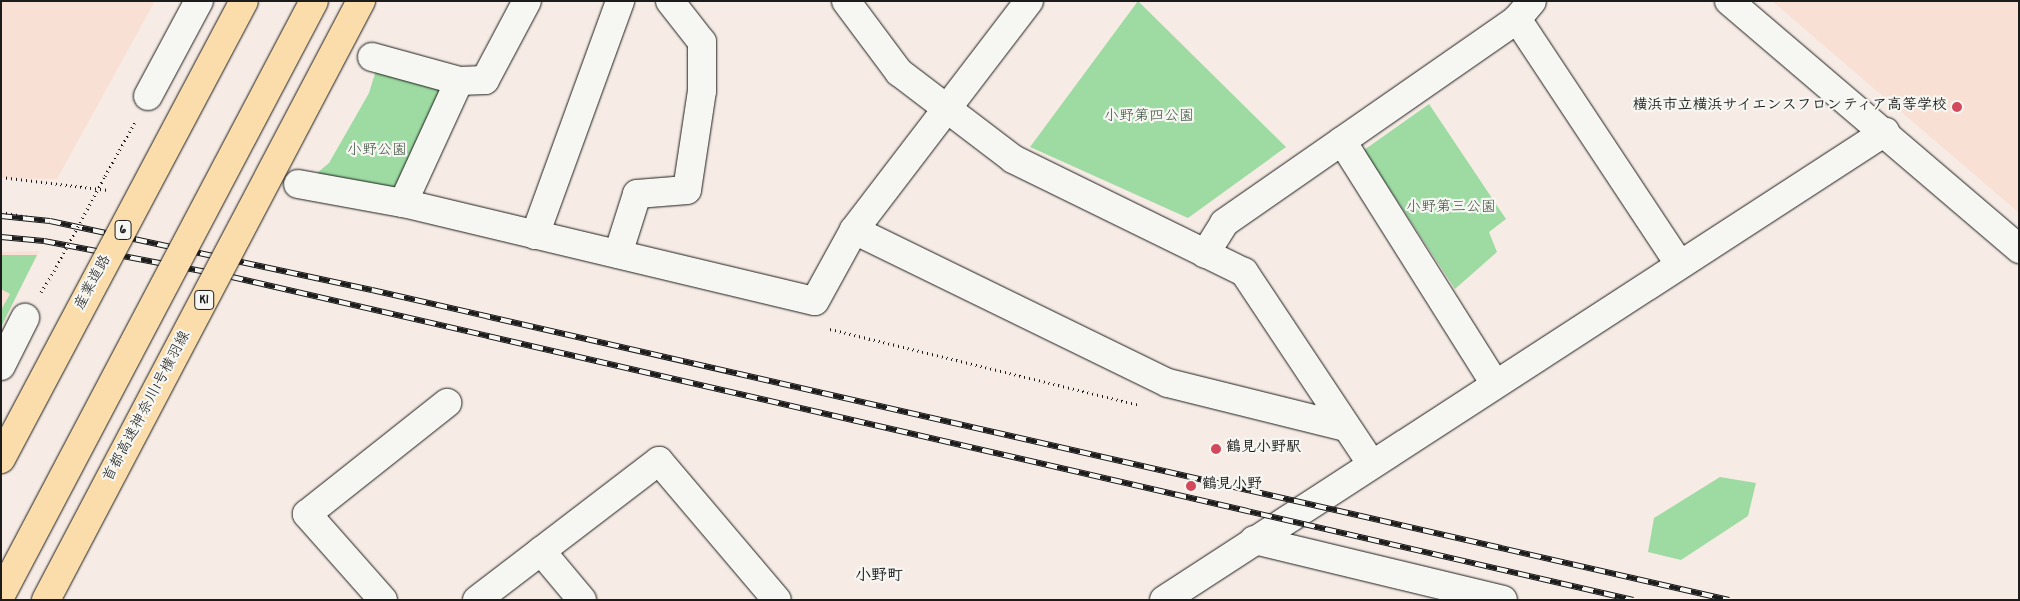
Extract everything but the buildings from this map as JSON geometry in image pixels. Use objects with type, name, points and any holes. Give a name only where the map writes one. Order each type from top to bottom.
[{"type":"main road","name":"産業道路","points":[[1,459],[244,1]]},
{"type":"main road","points":[[1,595],[314,1]]},
{"type":"main road","name":"首都高速神奈川1号横羽線","points":[[46,600],[362,1]]},
{"type":"street","points":[[148,96],[199,1]]},
{"type":"street","points":[[372,57],[459,81],[485,80],[526,1]]},
{"type":"street","points":[[535,234],[620,1]]},
{"type":"street","points":[[618,254],[637,194],[687,190],[702,91],[702,42],[670,1]]},
{"type":"street","points":[[846,1],[899,72],[948,107],[1013,159],[1244,272],[1370,462]]},
{"type":"street","points":[[298,184],[403,203],[815,301],[854,230],[1029,1]]},
{"type":"street","points":[[1729,1],[1885,132],[2019,250]]},
{"type":"street","points":[[1205,254],[1224,223],[1525,10],[1679,264]]},
{"type":"street","points":[[403,203],[459,81]]},
{"type":"street","points":[[1164,600],[1370,462],[1885,132]]},
{"type":"street","points":[[1342,141],[1494,382]]},
{"type":"street","points":[[854,230],[1168,383],[1346,427]]},
{"type":"street","points":[[1,366],[26,318]]},
{"type":"street","points":[[383,600],[307,514],[447,403]]},
{"type":"street","points":[[478,600],[659,461],[777,600]]},
{"type":"street","points":[[1254,540],[1503,600]]},
{"type":"street","points":[[541,551],[582,600]]},
{"type":"path","points":[[50,276],[148,96]]},
{"type":"path","points":[[1,212],[50,221]]},
{"type":"shaded area","points":[[1,1],[155,1],[57,179],[1,178]]},
{"type":"shaded area","name":"横浜市立横浜サイエンスフロンティア高等学校","points":[[1772,1],[2019,1],[2019,213]]},
{"type":"shaded area","points":[[40,251],[1,322],[1,252]]},
{"type":"green space","name":"小野第四公園","points":[[1138,1],[1286,147],[1188,218],[1030,147]]},
{"type":"green space","name":"小野公園","points":[[376,70],[448,86],[397,195],[310,179],[329,163],[369,93]]},
{"type":"green space","name":"小野第三公園","points":[[1429,104],[1506,219],[1489,232],[1497,252],[1455,289],[1364,150]]},
{"type":"green space","points":[[1,255],[37,255],[1,327],[1,310],[10,294],[1,289]]},
{"type":"green space","points":[[1720,477],[1756,483],[1748,516],[1681,560],[1648,552],[1654,518]]},
{"type":"railway","points":[[1,216],[50,221],[372,290],[1729,600]]},
{"type":"railway","points":[[1,237],[44,241],[232,277],[1633,600]]},
{"type":"place","name":"横浜市立横浜サイエンスフロンティア高等学校","points":[[1957,107]]},
{"type":"place","name":"鶴見小野駅","points":[[1216,449]]},
{"type":"place","name":"鶴見小野","points":[[1191,486]]},
{"type":"district","name":"小野町","points":[[879,577]]}]
